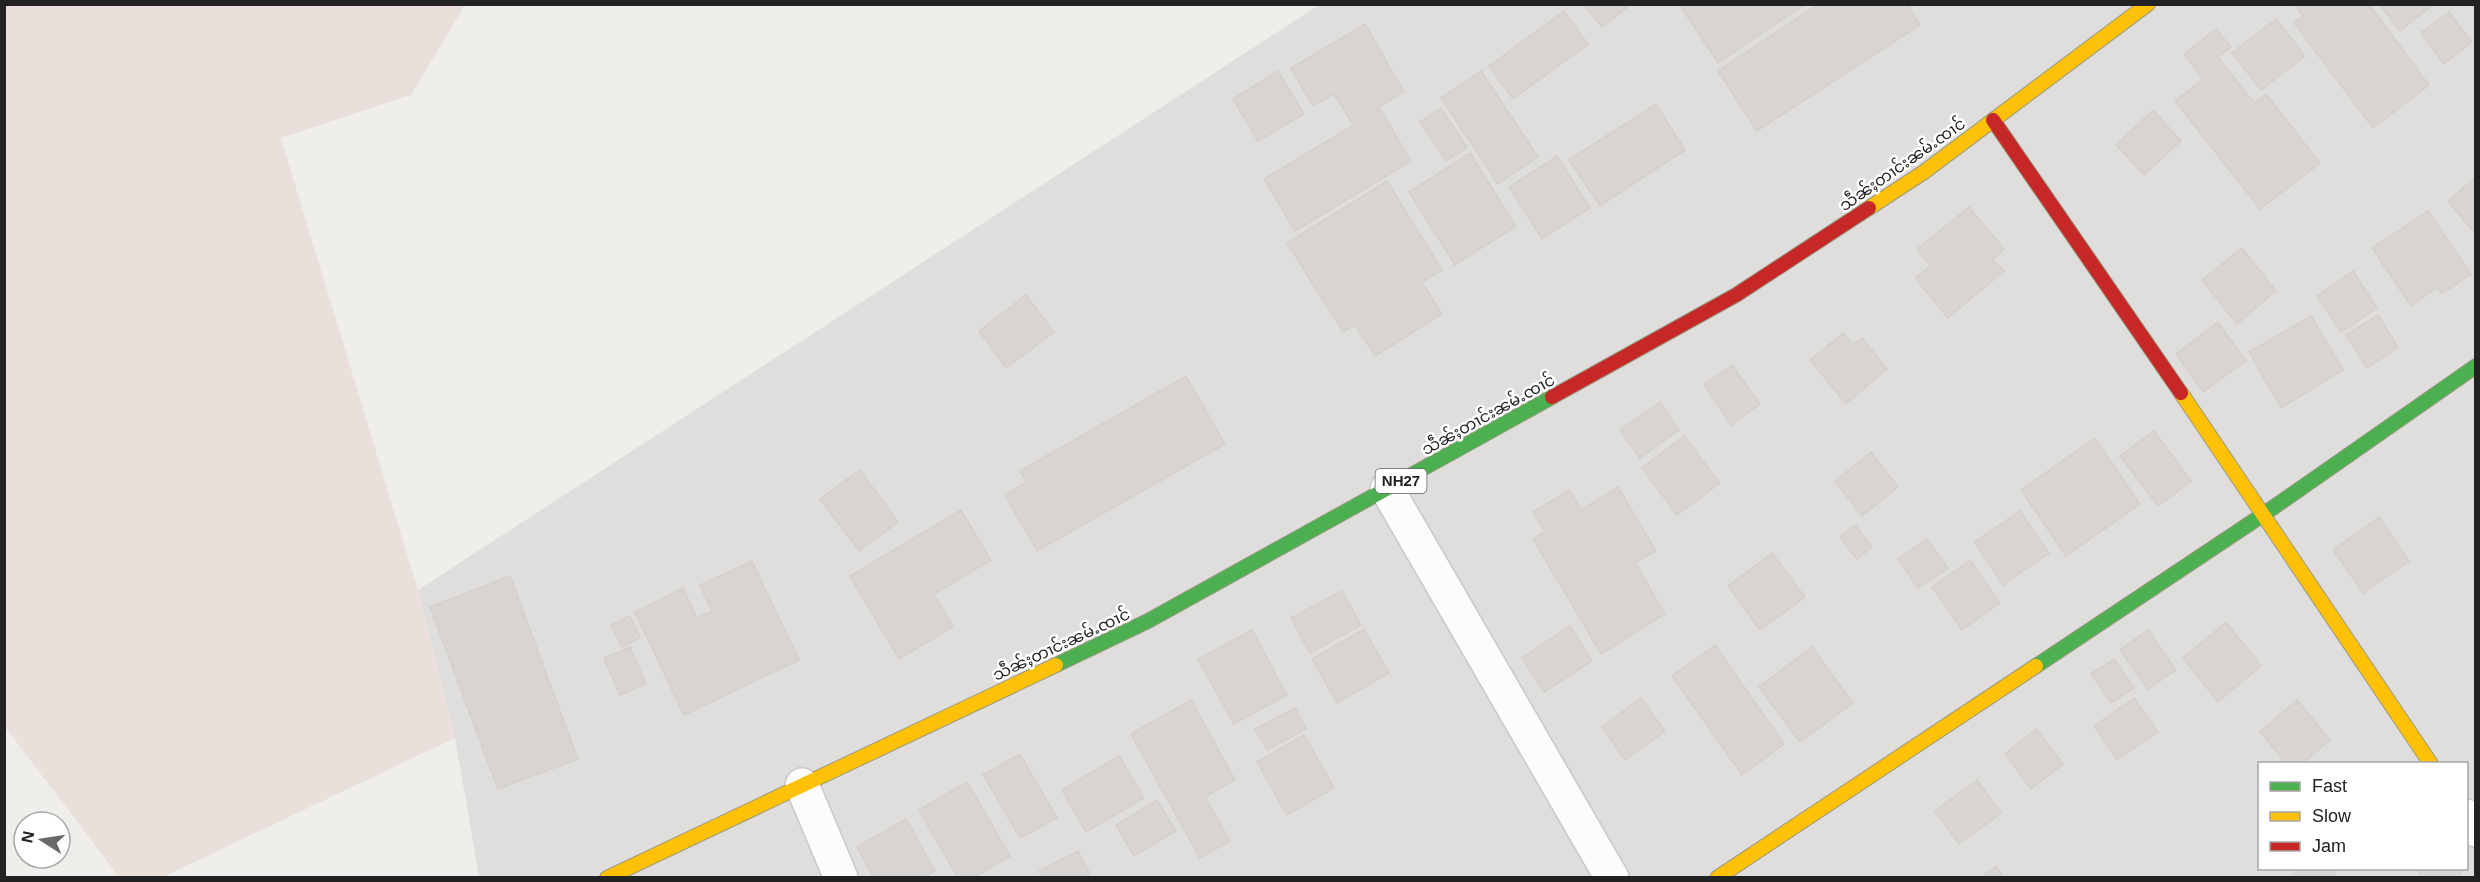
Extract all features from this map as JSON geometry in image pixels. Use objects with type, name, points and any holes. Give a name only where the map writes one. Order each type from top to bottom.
[{"type":"main road","name":"သဵၼ်ႈတၢင်းၼမ်ႉၸၢင်","points":[[608,878],[1148,621],[1736,296],[1924,172],[2148,4]]},
{"type":"main road","points":[[1993,120],[2264,514],[2430,762]]},
{"type":"main road","points":[[1717,878],[2264,514],[2475,366]]},
{"type":"street","points":[[1387,489],[1612,878]]},
{"type":"street","points":[[802,785],[841,878]]},
{"type":"shaded area","points":[[5,4],[465,5],[411,95],[281,138],[418,590],[455,738],[163,877],[119,877],[72,815],[72,810],[68,810],[5,727]]},
{"type":"shaded area","points":[[1319,5],[2475,5],[2475,877],[479,877],[455,738],[418,590]]},
{"type":"building","points":[[1589,4],[1627,4],[1628,7],[1602,27],[1586,7]]},
{"type":"building","points":[[1679,4],[1805,4],[1718,63]]},
{"type":"building","points":[[1819,4],[1907,4],[1920,25],[1757,131],[1718,71]]},
{"type":"building","points":[[2294,4],[2369,4],[2429,85],[2373,128],[2294,23],[2303,16]]},
{"type":"building","points":[[2379,4],[2434,4],[2400,31]]},
{"type":"building","points":[[1564,11],[1588,44],[1513,99],[1489,66]]},
{"type":"building","points":[[2449,12],[2472,42],[2444,64],[2421,33]]},
{"type":"building","points":[[2276,19],[2305,56],[2261,90],[2232,53]]},
{"type":"building","points":[[1365,24],[1404,92],[1352,123],[1334,94],[1313,106],[1291,68]]},
{"type":"building","points":[[2216,29],[2231,47],[2218,57],[2254,103],[2266,94],[2320,163],[2260,209],[2175,101],[2203,79],[2184,54]]},
{"type":"building","points":[[1278,71],[1304,114],[1258,141],[1233,99]]},
{"type":"building","points":[[1481,71],[1538,157],[1498,184],[1441,98]]},
{"type":"building","points":[[1656,104],[1685,150],[1600,206],[1569,160]]},
{"type":"building","points":[[1441,108],[1467,147],[1446,161],[1420,122]]},
{"type":"building","points":[[1380,109],[1411,161],[1295,231],[1264,179]]},
{"type":"building","points":[[2153,110],[2181,141],[2144,175],[2116,145]]},
{"type":"building","points":[[1470,153],[1516,226],[1455,265],[1409,192]]},
{"type":"building","points":[[1557,156],[1590,208],[1542,239],[1509,187]]},
{"type":"building","points":[[2476,177],[2476,228],[2472,230],[2448,201]]},
{"type":"building","points":[[1387,181],[1442,270],[1422,282],[1442,314],[1375,356],[1355,325],[1343,332],[1287,243]]},
{"type":"building","points":[[1969,207],[2004,249],[1993,259],[2004,271],[1948,318],[1915,278],[1931,266],[1917,249]]},
{"type":"building","points":[[2428,211],[2471,274],[2442,294],[2438,287],[2411,306],[2372,248]]},
{"type":"building","points":[[2242,248],[2276,291],[2237,324],[2202,280]]},
{"type":"building","points":[[2353,271],[2377,308],[2341,332],[2317,296]]},
{"type":"building","points":[[1026,295],[1054,332],[1006,368],[979,331]]},
{"type":"building","points":[[2378,315],[2398,347],[2367,368],[2346,335]]},
{"type":"building","points":[[2311,316],[2343,370],[2281,408],[2249,352]]},
{"type":"building","points":[[2218,322],[2246,361],[2203,392],[2176,354]]},
{"type":"building","points":[[1843,333],[1853,345],[1862,338],[1887,369],[1846,404],[1810,360]]},
{"type":"building","points":[[1732,365],[1760,404],[1731,425],[1704,385]]},
{"type":"building","points":[[1186,376],[1225,444],[1037,551],[1005,495],[1027,482],[1020,471]]},
{"type":"building","points":[[1660,402],[1679,430],[1640,458],[1620,430]]},
{"type":"building","points":[[2154,431],[2191,481],[2158,506],[2120,456]]},
{"type":"building","points":[[1684,436],[1720,483],[1677,515],[1642,468]]},
{"type":"building","points":[[2095,438],[2140,504],[2066,556],[2021,490]]},
{"type":"building","points":[[1871,452],[1898,487],[1862,516],[1835,481]]},
{"type":"building","points":[[860,470],[898,522],[859,551],[820,499]]},
{"type":"building","points":[[1618,487],[1656,551],[1635,563],[1665,614],[1601,654],[1533,539],[1545,531],[1533,512],[1569,490],[1581,510]]},
{"type":"building","points":[[961,510],[991,560],[934,594],[953,627],[899,659],[850,576]]},
{"type":"building","points":[[2020,511],[2049,553],[2003,585],[1974,542]]},
{"type":"building","points":[[2379,517],[2409,561],[2363,593],[2333,550]]},
{"type":"building","points":[[1855,525],[1872,547],[1857,559],[1840,537]]},
{"type":"building","points":[[1927,539],[1948,568],[1918,588],[1898,559]]},
{"type":"building","points":[[1772,553],[1805,597],[1760,630],[1728,586]]},
{"type":"building","points":[[1970,560],[2000,603],[1962,630],[1932,587]]},
{"type":"building","points":[[752,561],[799,660],[684,715],[635,612],[683,588],[697,618],[712,611],[700,585]]},
{"type":"building","points":[[510,576],[578,759],[498,789],[430,607]]},
{"type":"building","points":[[1342,591],[1361,625],[1310,653],[1291,618]]},
{"type":"building","points":[[630,616],[640,638],[622,647],[611,625]]},
{"type":"building","points":[[2226,622],[2261,666],[2218,702],[2183,658]]},
{"type":"building","points":[[1570,626],[1592,661],[1544,692],[1522,658]]},
{"type":"building","points":[[1364,629],[1389,673],[1337,703],[1312,659]]},
{"type":"building","points":[[1252,630],[1287,695],[1234,724],[1198,659]]},
{"type":"building","points":[[2148,630],[2176,670],[2148,689],[2120,650]]},
{"type":"building","points":[[1715,645],[1784,744],[1742,775],[1672,676]]},
{"type":"building","points":[[630,647],[646,684],[620,695],[604,658]]},
{"type":"building","points":[[1812,647],[1853,703],[1800,742],[1759,687]]},
{"type":"building","points":[[2114,659],[2134,688],[2111,703],[2091,674]]},
{"type":"building","points":[[1641,698],[1665,731],[1625,760],[1602,727]]},
{"type":"building","points":[[2134,698],[2158,732],[2117,760],[2094,726]]},
{"type":"building","points":[[1191,700],[1235,780],[1205,797],[1230,841],[1200,858],[1131,734]]},
{"type":"building","points":[[2297,700],[2330,740],[2304,762],[2285,762],[2260,732]]},
{"type":"building","points":[[1295,708],[1306,729],[1267,750],[1255,729]]},
{"type":"building","points":[[2036,729],[2063,764],[2031,789],[2005,754]]},
{"type":"building","points":[[1304,735],[1334,788],[1287,815],[1257,762]]},
{"type":"building","points":[[1020,754],[1057,818],[1020,838],[983,775]]},
{"type":"building","points":[[1119,756],[1144,798],[1086,832],[1062,790]]},
{"type":"building","points":[[1977,780],[2001,813],[1959,844],[1935,811]]},
{"type":"building","points":[[967,782],[1010,856],[973,878],[958,878],[919,810]]},
{"type":"building","points":[[1157,800],[1176,831],[1134,856],[1116,825]]},
{"type":"building","points":[[906,819],[935,871],[924,878],[874,878],[857,847]]},
{"type":"building","points":[[1078,851],[1092,878],[1042,878],[1039,871]]},
{"type":"building","points":[[1996,866],[2004,878],[1980,878]]},
{"type":"building","points":[[2299,870],[2333,870],[2338,878],[2294,878],[2293,875]]},
{"type":"building","points":[[2417,870],[2459,870],[2461,873],[2455,878],[2423,878]]},
{"type":"traffic: fast","points":[[2036,666],[2264,514],[2476,366]]},
{"type":"traffic: fast","points":[[1056,665],[1148,621],[1552,397]]},
{"type":"traffic: slow","points":[[1869,208],[1924,172],[2148,4]]},
{"type":"traffic: slow","points":[[2181,393],[2430,762]]},
{"type":"traffic: slow","points":[[607,878],[1056,665]]},
{"type":"traffic: slow","points":[[1717,878],[2036,666]]},
{"type":"traffic: jam","points":[[1993,120],[2181,393]]},
{"type":"traffic: jam","points":[[1552,397],[1736,295],[1869,208]]}]
